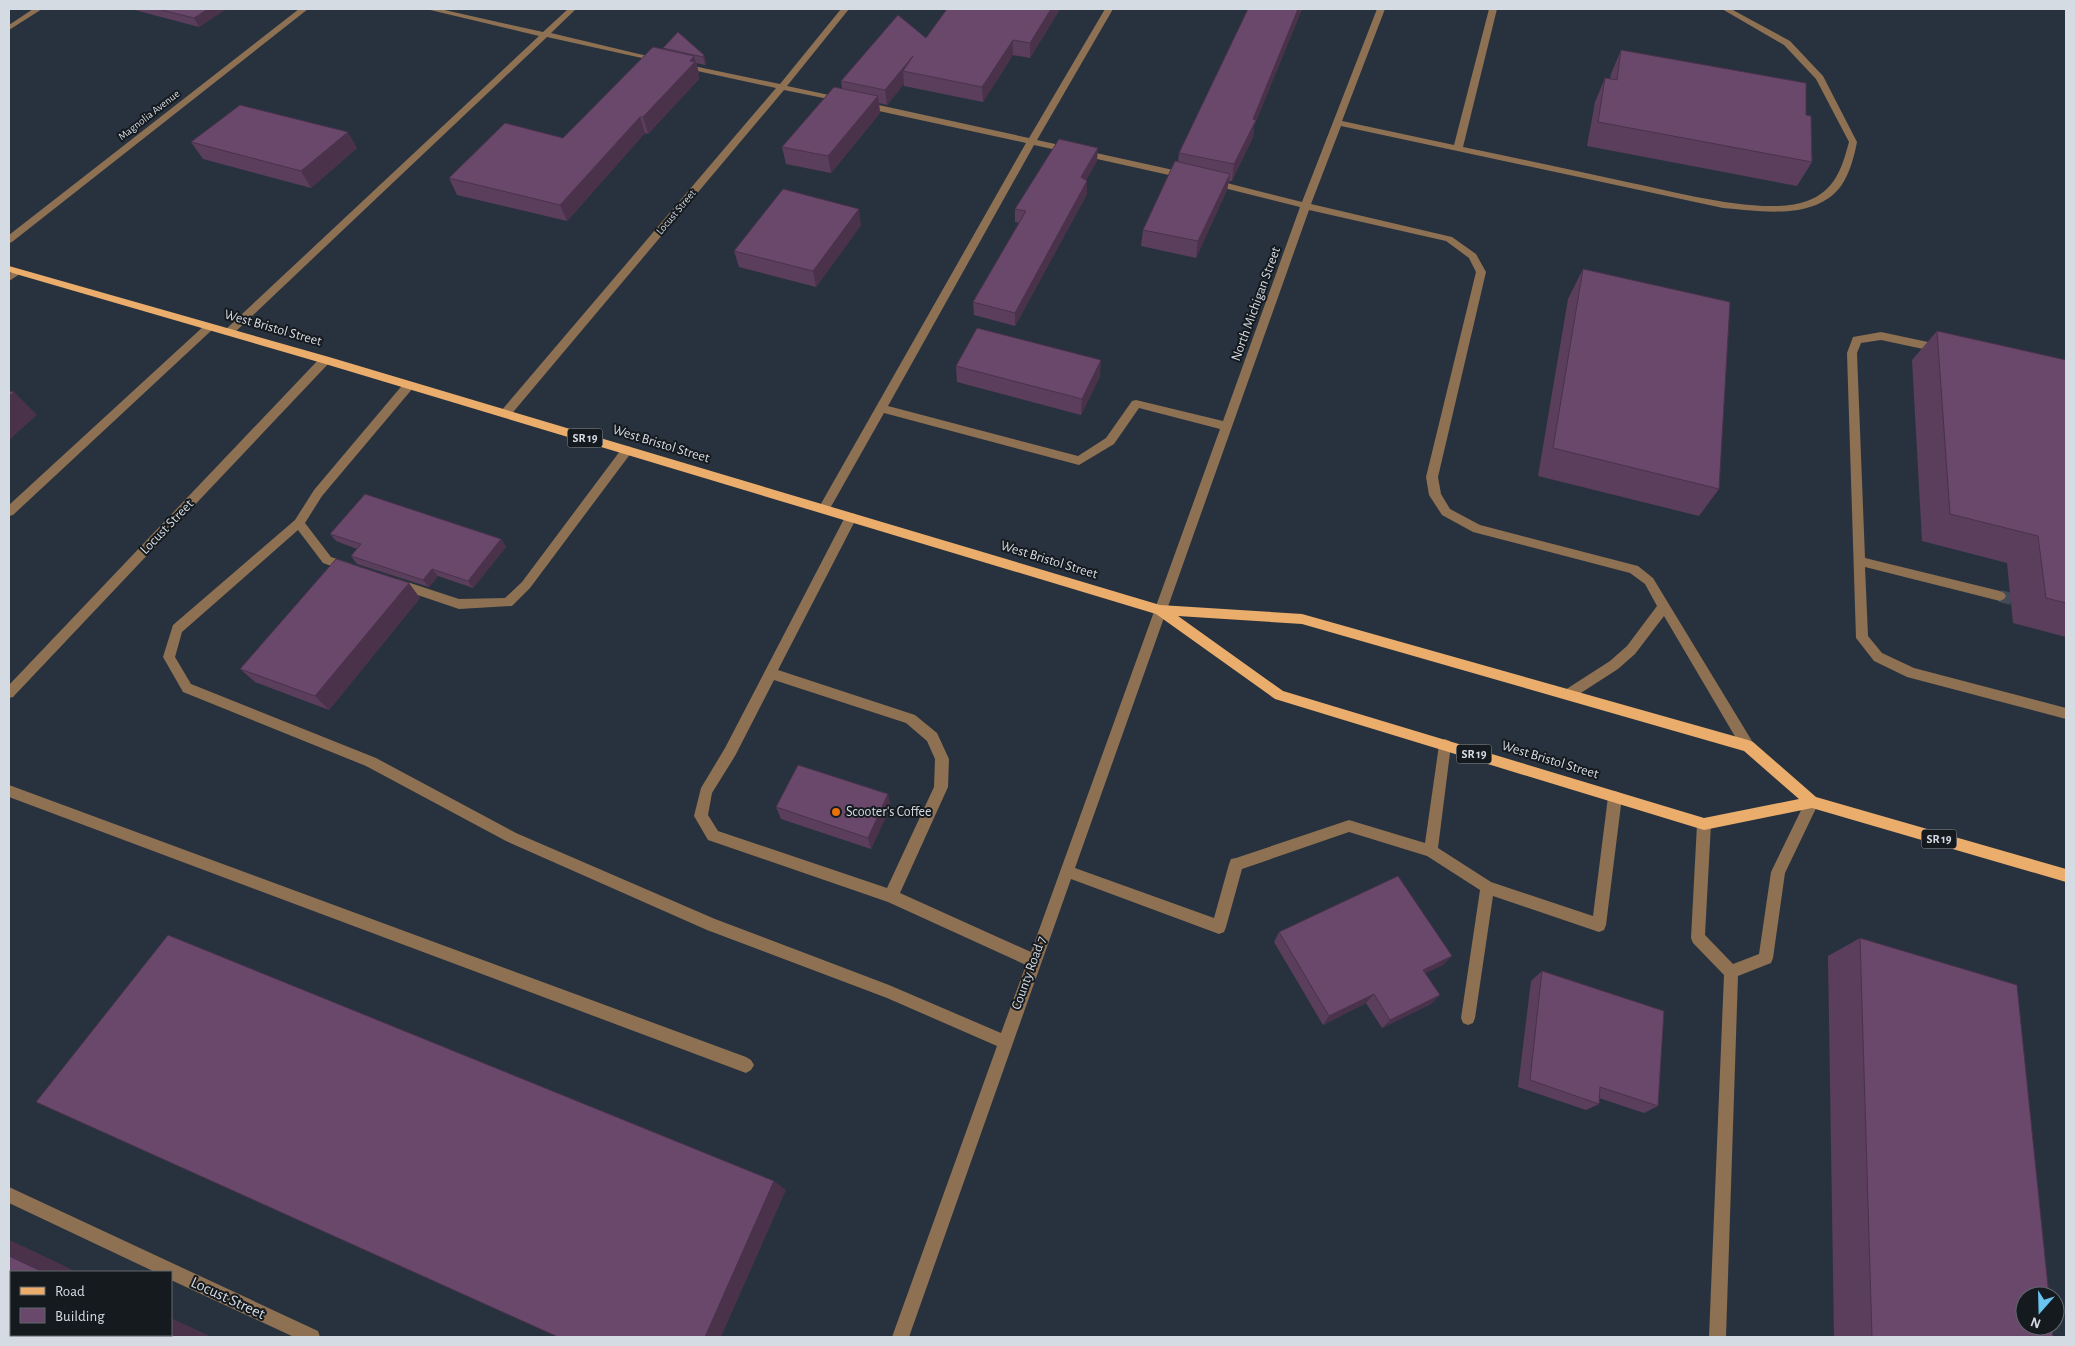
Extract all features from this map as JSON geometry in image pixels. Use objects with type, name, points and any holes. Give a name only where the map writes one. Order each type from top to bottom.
[{"type":"main road","name":"West Bristol Street","points":[[12,273],[325,360],[1160,610],[1302,619],[1748,746],[1812,802],[2066,876]]},
{"type":"main road","name":"West Bristol Street","points":[[1160,610],[1279,694],[1704,824],[1812,802]]},
{"type":"street","points":[[9,28],[38,9]]},
{"type":"street","name":"Magnolia Avenue","points":[[9,240],[304,9]]},
{"type":"street","points":[[430,9],[849,102]]},
{"type":"street","points":[[229,332],[572,9]]},
{"type":"street","name":"Locust Street","points":[[505,414],[782,87],[845,9]]},
{"type":"street","points":[[824,510],[1031,142],[1109,9]]},
{"type":"street","name":"North Michigan Street","points":[[1160,610],[1306,205],[1381,9]]},
{"type":"street","points":[[1458,148],[1493,9]]},
{"type":"street","points":[[1338,123],[1724,205],[1773,210],[1810,204],[1834,188],[1845,168],[1853,142],[1820,78],[1788,43],[1726,9]]},
{"type":"street","points":[[858,104],[1192,178]]},
{"type":"street","points":[[1201,180],[1382,225],[1449,239],[1473,256],[1481,272],[1432,477],[1435,495],[1446,512],[1477,529],[1634,570],[1649,581],[1748,746]]},
{"type":"street","points":[[9,512],[209,327]]},
{"type":"street","points":[[1949,350],[1881,336],[1857,340],[1852,353],[1862,638],[1878,657],[1911,673],[2066,714]]},
{"type":"street","name":"Locust Street","points":[[9,693],[325,360]]},
{"type":"street","points":[[408,385],[318,493],[299,523],[177,629],[169,657],[187,688],[371,762],[511,837],[712,925],[889,992],[1004,1042]]},
{"type":"street","points":[[881,408],[1079,460],[1110,441],[1136,404],[1226,426]]},
{"type":"street","points":[[384,579],[459,604],[508,603],[526,585],[627,450]]},
{"type":"street","points":[[851,517],[730,752],[706,792],[701,816],[713,836],[891,896],[1034,961]]},
{"type":"street","points":[[299,523],[327,560],[356,570]]},
{"type":"street","points":[[1859,561],[2000,596]]},
{"type":"street","points":[[1569,694],[1614,665],[1631,650],[1664,606]]},
{"type":"street","name":"County Road 7","points":[[900,1337],[1160,610]]},
{"type":"street","points":[[770,673],[910,719],[932,737],[942,758],[941,787],[891,896]]},
{"type":"street","points":[[1432,851],[1445,745]]},
{"type":"street","points":[[9,790],[746,1065]]},
{"type":"street","points":[[1066,871],[1219,926],[1236,864],[1349,826],[1432,851],[1487,887],[1599,925],[1614,797]]},
{"type":"street","points":[[1731,972],[1766,958],[1778,872],[1812,802]]},
{"type":"street","points":[[1704,824],[1698,938],[1731,972],[1717,1337]]},
{"type":"street","points":[[1468,1018],[1487,887]]},
{"type":"street","name":"Locust Street","points":[[9,1195],[171,1271]]},
{"type":"street","name":"Locust Street","points":[[172,1271],[312,1337]]},
{"type":"building","points":[[158,9],[208,9],[194,18]]},
{"type":"building","points":[[947,9],[1051,9],[1030,43],[1013,40],[982,87],[903,71],[913,56],[885,90],[841,81],[898,15],[926,38]]},
{"type":"building","points":[[1248,9],[1298,9],[1253,119],[1256,120],[1234,164],[1179,153]]},
{"type":"building","points":[[678,32],[704,55],[703,57],[663,48]]},
{"type":"building","points":[[653,47],[694,56],[690,61],[695,62],[643,117],[640,117],[560,205],[449,178],[505,123],[563,138]]},
{"type":"building","points":[[1621,50],[1806,83],[1806,115],[1811,116],[1812,162],[1598,122],[1605,78],[1617,80]]},
{"type":"building","points":[[834,87],[878,96],[828,156],[782,147]]},
{"type":"building","points":[[240,105],[348,132],[301,171],[191,142]]},
{"type":"building","points":[[1059,139],[1098,148],[1081,177],[1087,181],[1015,313],[973,302],[1026,211],[1015,209]]},
{"type":"building","points":[[1175,161],[1230,174],[1198,241],[1143,230]]},
{"type":"building","points":[[783,189],[859,209],[813,271],[734,251]]},
{"type":"building","points":[[1583,269],[1730,302],[1719,489],[1553,448]]},
{"type":"building","points":[[977,328],[1101,360],[1082,399],[956,366]]},
{"type":"building","points":[[1937,331],[2066,360],[2066,603],[2046,598],[2038,536],[1950,514]]},
{"type":"building","points":[[365,494],[501,539],[468,581],[432,569],[423,580],[351,556],[361,544],[330,534]]},
{"type":"building","points":[[336,559],[409,583],[315,696],[240,669]]},
{"type":"building","name":"Scooter's Coffee","points":[[798,765],[888,794],[868,838],[776,807]]},
{"type":"building","points":[[1398,876],[1452,956],[1423,970],[1440,995],[1390,1020],[1374,994],[1329,1016],[1279,932]]},
{"type":"building","points":[[168,935],[774,1181],[705,1337],[558,1337],[36,1102]]},
{"type":"building","points":[[1860,938],[2017,985],[2048,1286],[2015,1286],[2015,1336],[2053,1337],[1872,1337]]},
{"type":"building","points":[[1542,971],[1664,1011],[1658,1106],[1600,1087],[1599,1104],[1530,1080]]},
{"type":"building","points":[[9,1256],[41,1271],[10,1271],[10,1336],[172,1334],[177,1337],[9,1337]]},
{"type":"tunnel","points":[[2000,596],[2027,603]]},
{"type":"place","name":"Scooter's Coffee","points":[[836,812]]}]
